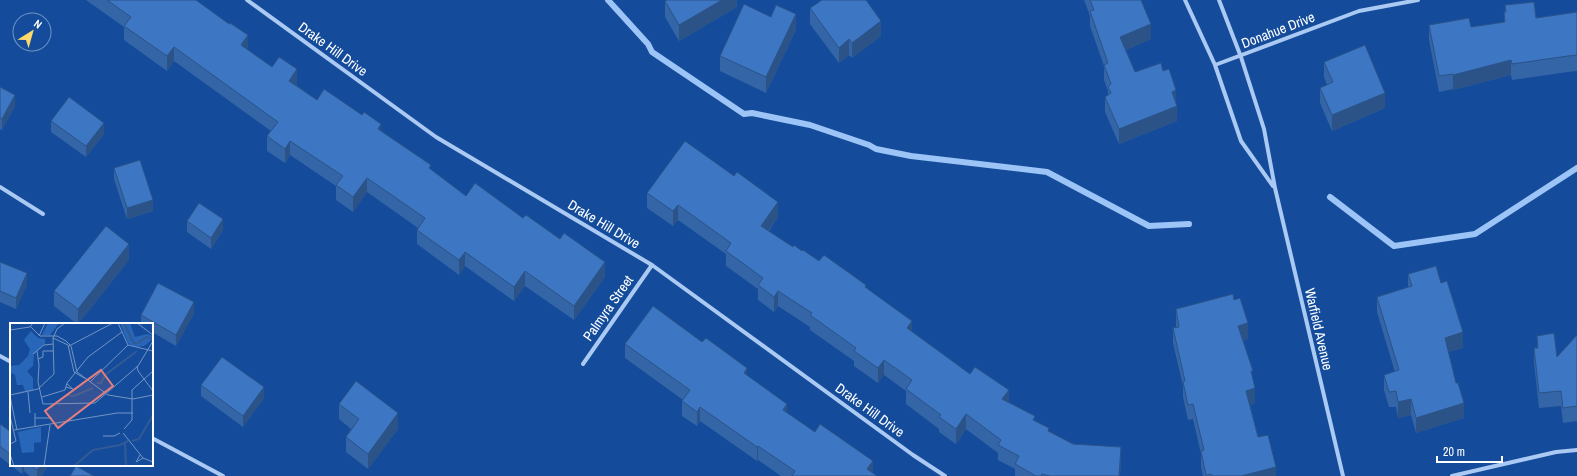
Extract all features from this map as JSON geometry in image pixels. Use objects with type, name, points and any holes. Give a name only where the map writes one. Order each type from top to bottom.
[{"type":"street","name":"Drake Hill Drive","points":[[247,0],[436,137],[652,265],[913,455],[945,476]]},
{"type":"street","name":"Warfield Avenue","points":[[1185,0],[1215,65],[1241,141],[1275,188]]},
{"type":"street","name":"Warfield Avenue","points":[[1219,0],[1241,56],[1264,129],[1275,188],[1342,476]]},
{"type":"street","name":"Donahue Drive","points":[[1215,65],[1359,11],[1418,0]]},
{"type":"street","points":[[0,187],[43,214]]},
{"type":"street","name":"Palmyra Street","points":[[583,364],[652,265]]},
{"type":"street","points":[[0,356],[10,361]]},
{"type":"street","points":[[153,439],[223,476]]},
{"type":"street","points":[[1452,476],[1556,452],[1577,450]]},
{"type":"building","points":[[107,0],[196,0],[229,24],[230,23],[248,35],[241,45],[272,67],[279,57],[297,69],[289,81],[317,100],[324,89],[362,115],[364,112],[381,124],[378,129],[431,165],[429,168],[466,196],[475,183],[523,218],[526,215],[560,239],[564,233],[605,262],[574,306],[525,271],[514,287],[465,252],[459,260],[417,230],[425,218],[367,178],[353,197],[336,185],[343,176],[290,141],[285,149],[267,136],[278,122],[174,47],[167,56],[124,26],[131,17]]},
{"type":"building","points":[[722,0],[679,25],[665,1]]},
{"type":"building","points":[[822,0],[866,0],[881,21],[852,43],[849,39],[839,48],[810,8]]},
{"type":"building","points":[[1090,0],[1141,0],[1151,24],[1120,37],[1135,72],[1161,63],[1163,71],[1169,69],[1176,90],[1172,92],[1177,106],[1119,129],[1105,97],[1111,93],[1108,87],[1111,84],[1104,65],[1108,63],[1090,11],[1094,10]]},
{"type":"building","points":[[1534,2],[1536,18],[1577,12],[1577,55],[1512,64],[1511,60],[1453,75],[1439,76],[1429,25],[1469,18],[1471,27],[1505,22],[1505,5]]},
{"type":"building","points":[[744,4],[771,17],[776,5],[796,14],[766,77],[720,56]]},
{"type":"building","points":[[1365,45],[1385,93],[1332,115],[1320,88],[1333,82],[1324,62]]},
{"type":"building","points":[[0,87],[15,95],[2,119],[0,118]]},
{"type":"building","points":[[69,97],[104,123],[86,146],[51,121]]},
{"type":"building","points":[[685,141],[734,176],[737,172],[778,202],[761,226],[793,247],[794,245],[819,261],[824,255],[866,285],[865,287],[912,321],[907,328],[970,374],[975,367],[1009,390],[1002,399],[1035,416],[1033,420],[1049,428],[1048,431],[1073,444],[1121,447],[1119,476],[1050,476],[1042,474],[1041,476],[1036,476],[1015,464],[1019,456],[998,445],[1001,440],[966,414],[956,429],[939,417],[941,415],[906,389],[912,380],[884,360],[878,368],[854,351],[856,348],[810,315],[812,313],[778,291],[774,297],[758,285],[763,278],[726,251],[731,243],[678,205],[673,211],[647,193]]},
{"type":"building","points":[[140,160],[153,200],[127,208],[114,168]]},
{"type":"building","points":[[199,203],[223,219],[211,238],[187,221]]},
{"type":"building","points":[[106,226],[129,244],[78,309],[54,291]]},
{"type":"building","points":[[0,262],[27,273],[16,298],[0,291]]},
{"type":"building","points":[[1436,266],[1441,283],[1447,281],[1463,332],[1445,338],[1456,383],[1458,383],[1464,403],[1416,418],[1411,399],[1398,402],[1396,391],[1389,392],[1384,375],[1399,370],[1377,297],[1412,286],[1408,274]]},
{"type":"building","points":[[158,283],[194,302],[176,335],[141,315]]},
{"type":"building","points":[[1233,294],[1234,300],[1240,298],[1248,323],[1238,326],[1253,371],[1251,371],[1255,388],[1246,391],[1258,437],[1268,435],[1276,467],[1241,476],[1212,476],[1211,474],[1206,475],[1201,451],[1204,450],[1193,404],[1188,405],[1183,382],[1185,381],[1173,328],[1179,327],[1176,309]]},
{"type":"building","points":[[653,306],[702,342],[706,338],[747,368],[744,373],[787,404],[783,410],[815,432],[820,424],[873,461],[867,469],[877,476],[792,476],[795,471],[758,446],[757,447],[700,407],[697,412],[682,401],[690,390],[625,344]]},
{"type":"building","points":[[1554,333],[1557,357],[1577,335],[1577,406],[1563,408],[1561,391],[1539,393],[1534,348],[1538,348],[1537,336]]},
{"type":"building","points":[[222,357],[264,387],[243,416],[201,385]]},
{"type":"building","points":[[356,381],[398,413],[368,454],[346,437],[359,419],[339,404]]},
{"type":"building","points":[[0,424],[10,431],[10,454],[0,446]]},
{"type":"building","points":[[31,466],[40,466],[37,470]]},
{"type":"building","points":[[76,466],[94,476],[70,476]]},
{"type":"waterway","points":[[608,0],[648,44],[652,52],[744,114],[752,113],[810,125],[869,145],[876,149],[911,156],[1047,172],[1149,226],[1189,224]]},
{"type":"waterway","points":[[1330,197],[1394,246],[1475,234],[1577,168]]}]
